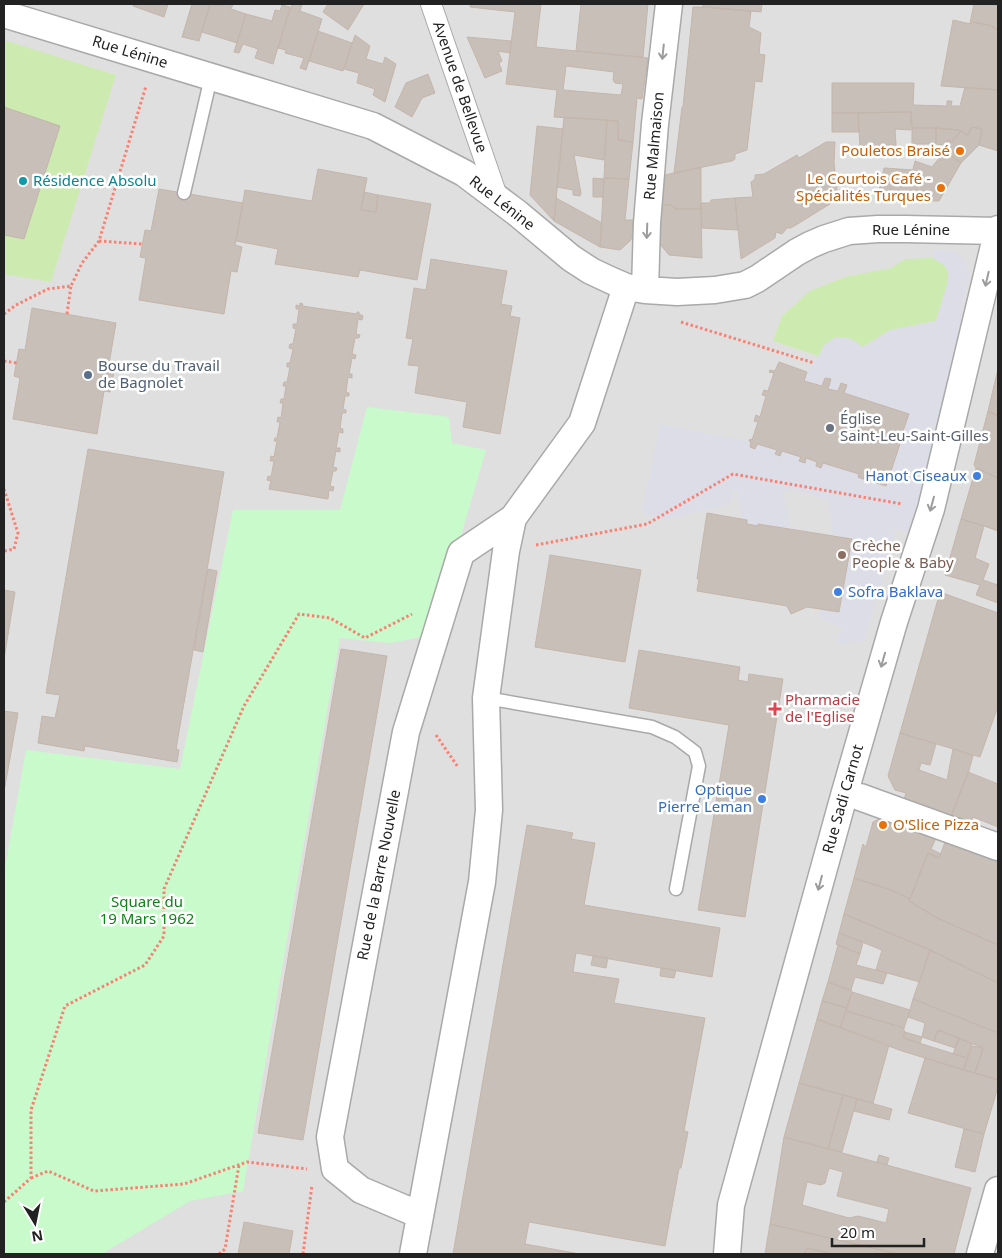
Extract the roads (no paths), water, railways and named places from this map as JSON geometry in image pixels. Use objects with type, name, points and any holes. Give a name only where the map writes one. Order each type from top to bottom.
[{"type":"street","name":"Avenue de Bellevue","points":[[431,4],[498,199]]},
{"type":"street","name":"Rue Malmaison","points":[[636,288],[648,213],[655,124],[668,4]]},
{"type":"street","name":"Rue Lénine","points":[[4,14],[373,126],[464,173],[571,258],[592,271],[608,280],[636,288],[677,292],[715,290],[745,285],[758,279],[810,245],[849,231],[878,229],[998,230]]},
{"type":"street","name":"Rue Sadi Carnot","points":[[728,1254],[732,1205],[848,782],[894,622],[931,509],[998,230]]},
{"type":"street","name":"Rue de la Barre Nouvelle","points":[[420,1215],[361,1190],[324,1169],[406,732],[461,553],[513,518],[582,423],[636,288]]},
{"type":"street","name":"Rue de la Barre Nouvelle","points":[[413,1254],[482,882],[489,810],[486,698],[506,551],[513,518]]},
{"type":"street","points":[[860,797],[998,847]]},
{"type":"street","points":[[980,1254],[998,1190]]},
{"type":"lane","points":[[184,193],[211,77]]},
{"type":"lane","points":[[486,698],[652,727],[675,737],[694,752],[699,766],[676,889]]},
{"type":"place","name":"Pouletos Braisé","points":[[960,151]]},
{"type":"place","name":"Résidence Absolu","points":[[23,181]]},
{"type":"place","name":"Le Courtois Café - Spécialités Turques","points":[[941,188]]},
{"type":"place","name":"Bourse du Travail de Bagnolet","points":[[88,375]]},
{"type":"place","name":"Église Saint-Leu-Saint-Gilles","points":[[830,428]]},
{"type":"place","name":"Hanot Ciseaux","points":[[977,476]]},
{"type":"place","name":"Crèche People & Baby","points":[[842,555]]},
{"type":"place","name":"Sofra Baklava","points":[[838,592]]},
{"type":"place","name":"Pharmacie de l'Eglise","points":[[775,709]]},
{"type":"place","name":"Optique Pierre Leman","points":[[762,799]]},
{"type":"place","name":"O'Slice Pizza","points":[[883,825]]},
{"type":"park label","name":"Square du 19 Mars 1962","points":[[147,910]]}]
